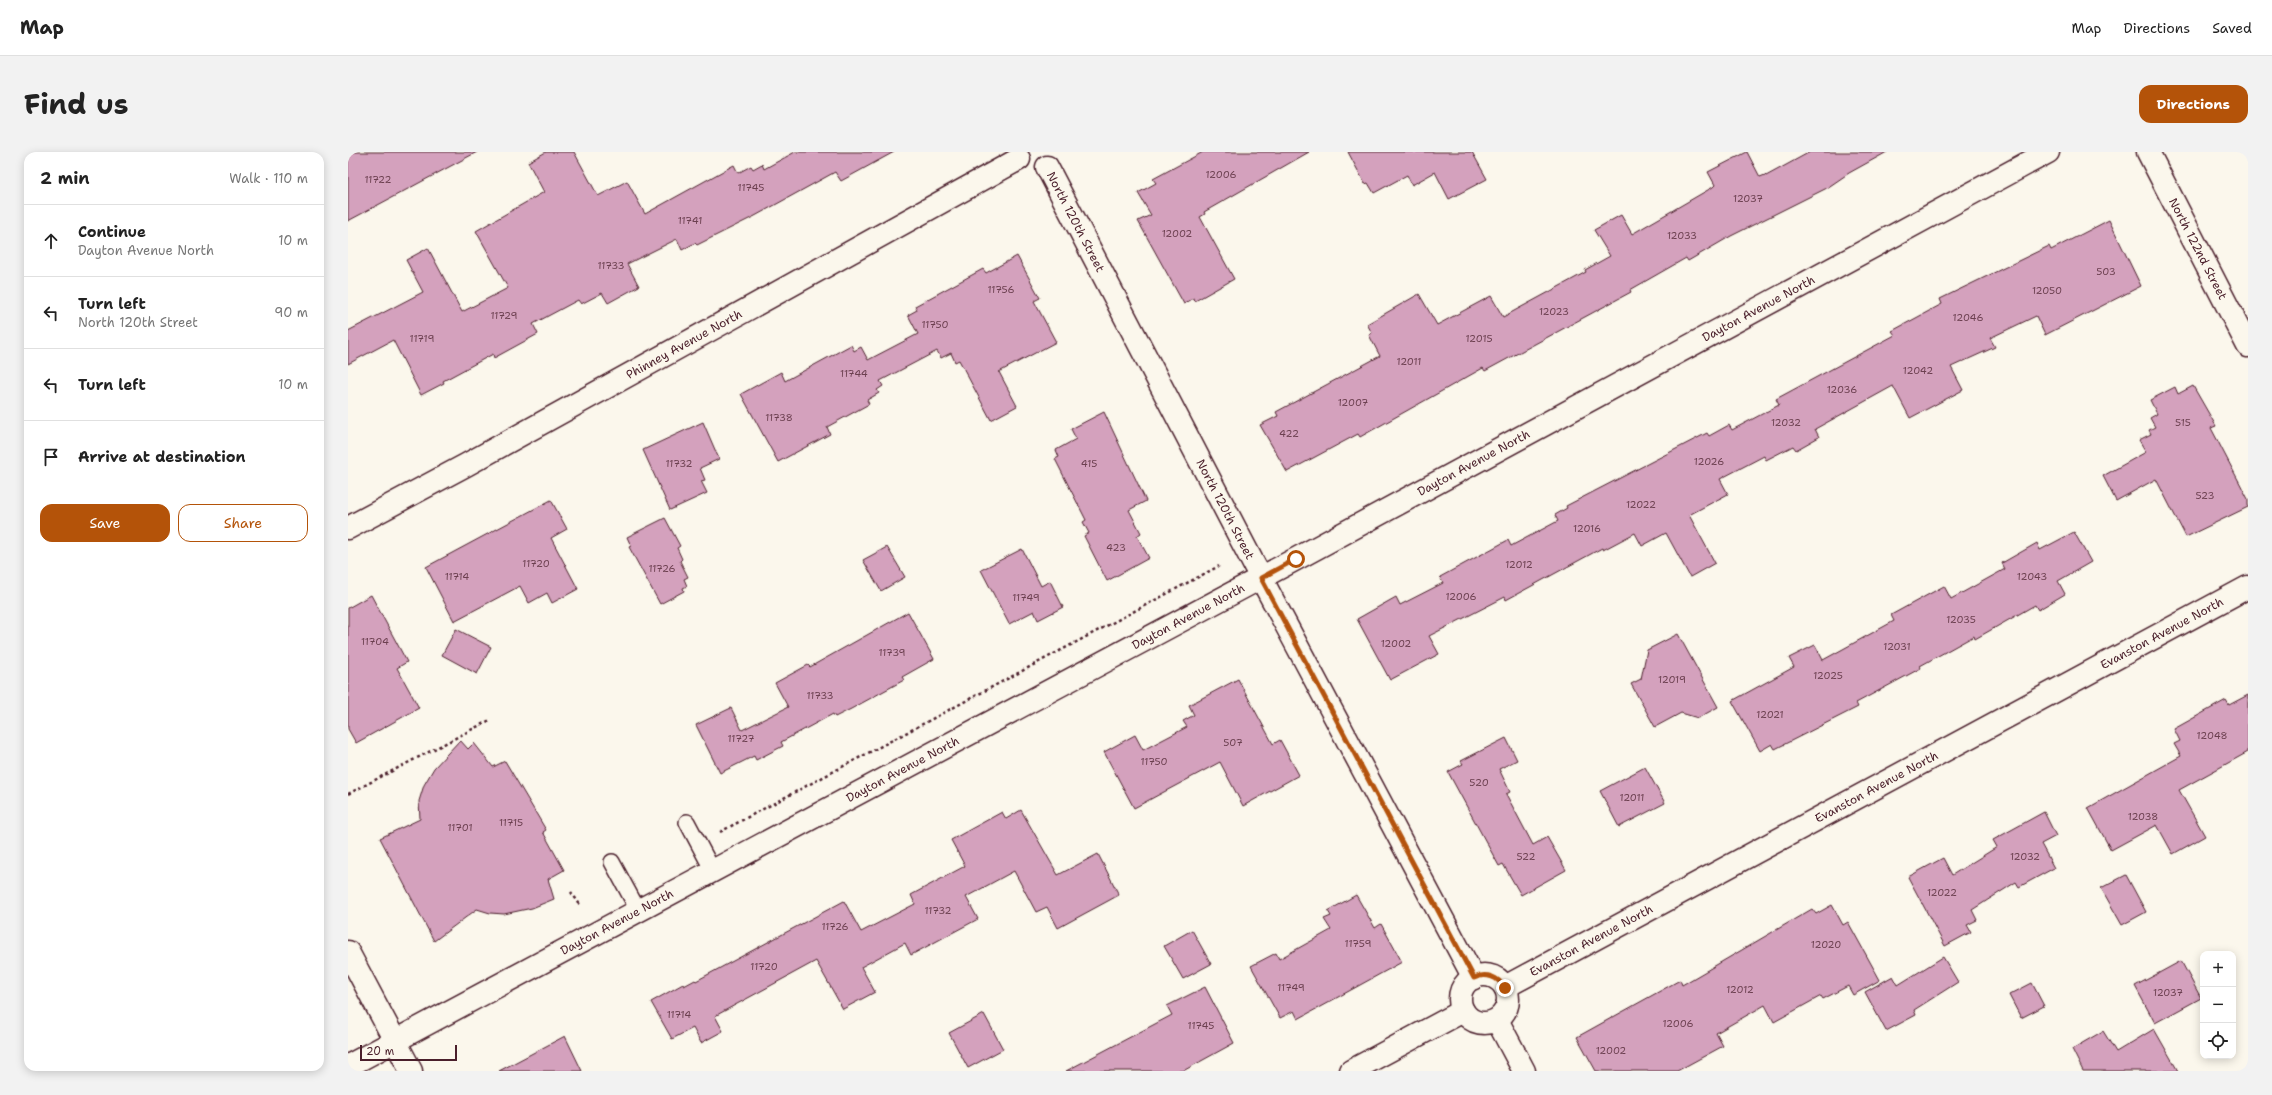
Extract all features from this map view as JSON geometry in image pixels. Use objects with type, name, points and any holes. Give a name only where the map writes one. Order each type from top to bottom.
[{"type":"street","name":"Dayton Avenue North","points":[[348,1066],[1261,578],[2048,152]]},
{"type":"street","name":"North 122nd Street","points":[[2148,152],[2248,346]]},
{"type":"street","points":[[1018,155],[1023,164],[1035,170],[1052,160]]},
{"type":"street","name":"Phinney Avenue North","points":[[348,528],[466,466],[1018,155]]},
{"type":"street","name":"North 120th Street","points":[[1052,160],[1261,578],[1474,978]]},
{"type":"street","name":"Evanston Avenue North","points":[[1505,988],[2248,587]]},
{"type":"street","points":[[348,952],[411,1071]]},
{"type":"street","points":[[1486,975],[1493,977],[1505,988],[1508,1002],[1506,1009],[1497,1020],[1490,1022],[1475,1022],[1463,1010],[1461,994],[1464,986],[1474,978],[1486,975]]},
{"type":"street","points":[[1351,1071],[1463,1010]]},
{"type":"street","points":[[1497,1020],[1524,1071]]},
{"type":"lane","points":[[687,822],[713,871]]},
{"type":"lane","points":[[612,862],[638,910]]},
{"type":"path","points":[[717,834],[1219,566]]},
{"type":"path","points":[[348,794],[490,720]]},
{"type":"path","points":[[571,892],[581,906]]},
{"type":"building","points":[[348,152],[477,152],[348,221]]},
{"type":"building","points":[[546,152],[574,152],[598,196],[627,181],[645,214],[734,165],[738,173],[751,166],[753,169],[762,164],[764,169],[795,152],[894,152],[841,181],[835,172],[755,216],[697,245],[695,243],[682,250],[677,239],[627,264],[639,286],[608,303],[602,293],[581,304],[578,300],[533,324],[538,334],[494,358],[493,354],[443,381],[444,383],[421,395],[393,340],[348,364],[348,331],[423,292],[406,260],[428,248],[462,312],[508,288],[476,231],[544,192],[528,162]]},
{"type":"building","points":[[1203,152],[1309,152],[1204,212],[1205,214],[1200,217],[1234,279],[1195,301],[1194,298],[1184,304],[1138,221],[1151,215],[1138,193],[1156,183],[1153,179]]},
{"type":"building","points":[[1348,152],[1472,152],[1487,179],[1449,199],[1435,172],[1412,185],[1407,175],[1374,193],[1368,183],[1365,184]]},
{"type":"building","points":[[1747,152],[1760,177],[1766,176],[1810,152],[1887,152],[1849,173],[1827,188],[1731,236],[1688,261],[1686,258],[1630,290],[1631,292],[1485,371],[1483,368],[1360,437],[1358,434],[1287,472],[1260,425],[1278,416],[1276,412],[1380,356],[1369,335],[1372,333],[1367,324],[1419,294],[1437,325],[1491,296],[1503,317],[1586,272],[1585,270],[1610,256],[1594,230],[1621,215],[1632,234],[1713,187],[1715,185],[1708,172]]},
{"type":"building","points":[[2109,220],[2141,286],[2045,335],[2036,316],[1990,338],[1995,347],[1951,367],[1963,390],[1910,418],[1893,386],[1815,429],[1819,437],[1796,450],[1793,446],[1766,460],[1764,456],[1720,479],[1728,494],[1689,515],[1715,563],[1690,577],[1666,533],[1642,546],[1635,533],[1603,550],[1602,548],[1506,600],[1505,597],[1429,636],[1439,654],[1390,680],[1357,619],[1396,597],[1400,605],[1443,583],[1440,577],[1508,540],[1511,546],[1558,521],[1555,515],[1567,508],[1566,506],[1707,433],[1709,436],[1729,425],[1732,430],[1779,405],[1776,399],[1895,335],[1892,331],[1942,304],[1940,299],[2049,246],[2051,250]]},
{"type":"building","points":[[1017,256],[1040,298],[1034,301],[1056,342],[999,372],[1017,406],[991,420],[959,360],[955,362],[951,353],[941,358],[937,351],[880,381],[883,386],[877,390],[879,393],[867,400],[869,404],[827,427],[830,434],[778,462],[741,394],[781,372],[785,381],[851,345],[854,351],[861,347],[868,360],[918,334],[908,315],[917,310],[915,306],[983,269],[986,273]]},
{"type":"building","points":[[2193,386],[2216,426],[2211,428],[2248,499],[2248,507],[2186,537],[2156,479],[2116,501],[2103,476],[2146,452],[2139,440],[2151,434],[2149,430],[2155,427],[2150,418],[2157,414],[2150,400],[2175,387],[2178,394]]},
{"type":"building","points":[[1104,412],[1146,501],[1129,510],[1141,533],[1137,536],[1149,558],[1107,581],[1084,536],[1089,533],[1083,522],[1086,520],[1055,459],[1059,457],[1056,450],[1076,439],[1071,429]]},
{"type":"building","points":[[703,422],[719,459],[700,468],[705,480],[701,481],[707,493],[670,510],[643,450]]},
{"type":"building","points":[[551,500],[567,529],[551,538],[578,589],[552,603],[547,593],[529,603],[520,586],[454,621],[426,567]]},
{"type":"building","points":[[665,518],[680,546],[677,548],[682,559],[680,561],[688,577],[684,579],[687,586],[683,588],[684,591],[660,604],[629,547],[631,546],[627,537]]},
{"type":"building","points":[[2074,532],[2091,562],[2058,581],[2065,594],[2038,610],[2035,605],[1975,639],[1974,636],[1920,666],[1921,668],[1856,703],[1858,707],[1775,749],[1772,744],[1760,751],[1732,701],[1794,667],[1789,658],[1815,645],[1823,660],[1894,621],[1891,615],[1944,586],[1951,599],[2005,569],[2002,563],[2037,543],[2040,550]]},
{"type":"building","points":[[887,547],[905,577],[881,591],[863,560]]},
{"type":"building","points":[[1022,549],[1041,586],[1050,581],[1063,607],[1038,620],[1034,611],[1009,624],[981,570]]},
{"type":"building","points":[[371,595],[407,662],[397,668],[419,708],[356,743],[348,729],[348,608]]},
{"type":"building","points":[[908,612],[934,659],[902,677],[904,680],[851,709],[835,717],[833,714],[781,742],[783,746],[756,760],[754,756],[720,773],[696,725],[731,708],[742,730],[788,707],[775,683],[808,665],[810,667]]},
{"type":"building","points":[[456,629],[491,647],[477,674],[442,655]]},
{"type":"building","points":[[1678,634],[1718,707],[1698,718],[1681,713],[1655,727],[1631,684],[1641,679],[1647,650]]},
{"type":"building","points":[[1238,679],[1273,744],[1280,740],[1299,775],[1243,806],[1220,762],[1134,808],[1104,752],[1135,735],[1143,750],[1187,727],[1183,721],[1194,715],[1189,705]]},
{"type":"building","points":[[2248,695],[2248,752],[2179,790],[2205,836],[2173,854],[2157,825],[2111,850],[2088,808],[2181,756],[2174,744],[2180,741],[2174,729],[2226,700],[2229,705]]},
{"type":"building","points":[[1506,738],[1517,760],[1499,769],[1510,792],[1506,794],[1533,845],[1547,837],[1566,870],[1521,895],[1503,864],[1499,866],[1448,772],[1463,764],[1461,761]]},
{"type":"building","points":[[460,740],[468,749],[474,743],[493,767],[505,761],[546,830],[543,832],[564,870],[548,879],[554,899],[532,908],[504,914],[490,913],[477,909],[434,941],[380,838],[420,819],[419,801],[424,785],[434,768]]},
{"type":"building","points":[[1645,767],[1665,803],[1619,827],[1600,791]]},
{"type":"building","points":[[1021,810],[1058,875],[1098,854],[1119,895],[1058,928],[1047,907],[1036,912],[1014,871],[966,897],[978,919],[911,955],[905,943],[861,967],[875,992],[843,1009],[816,961],[715,1016],[723,1031],[701,1043],[693,1028],[672,1039],[651,1002],[683,984],[684,986],[695,980],[696,981],[844,901],[861,932],[915,904],[911,895],[965,866],[951,840],[1002,812],[1006,819]]},
{"type":"building","points":[[2044,812],[2056,836],[2041,844],[2054,868],[2019,887],[2016,882],[1972,910],[1977,920],[1967,925],[1971,932],[1945,946],[1908,877],[1943,858],[1952,875],[1997,847],[1993,840]]},
{"type":"building","points":[[2126,875],[2146,912],[2122,925],[2101,888]]},
{"type":"building","points":[[1356,895],[1375,928],[1381,924],[1402,962],[1298,1019],[1294,1011],[1280,1018],[1251,966],[1276,953],[1279,959],[1331,930],[1324,919],[1331,916],[1328,911]]},
{"type":"building","points":[[1832,905],[1843,925],[1848,922],[1880,980],[1853,995],[1848,986],[1823,999],[1821,996],[1774,1022],[1765,1005],[1716,1033],[1723,1046],[1677,1071],[1596,1071],[1577,1037],[1680,980],[1682,985],[1812,909],[1816,914]]},
{"type":"building","points":[[1192,930],[1211,964],[1183,979],[1164,946]]},
{"type":"building","points":[[1943,957],[1958,982],[1914,1010],[1916,1015],[1886,1031],[1865,992],[1893,976],[1898,985]]},
{"type":"building","points":[[2181,961],[2200,999],[2155,1023],[2135,986]]},
{"type":"building","points":[[2032,983],[2044,1006],[2021,1018],[2009,995]]},
{"type":"building","points":[[1205,987],[1234,1043],[1183,1071],[1066,1071],[1172,1015],[1167,1006]]},
{"type":"building","points":[[984,1014],[1003,1049],[968,1068],[949,1033]]},
{"type":"building","points":[[2154,1029],[2178,1071],[2083,1071],[2072,1049],[2103,1031],[2116,1052]]},
{"type":"building","points":[[565,1036],[582,1071],[499,1071]]},
{"type":"route","points":[[1296,559],[1261,578],[1474,978],[1486,975],[1493,977],[1501,982],[1505,988]]}]
